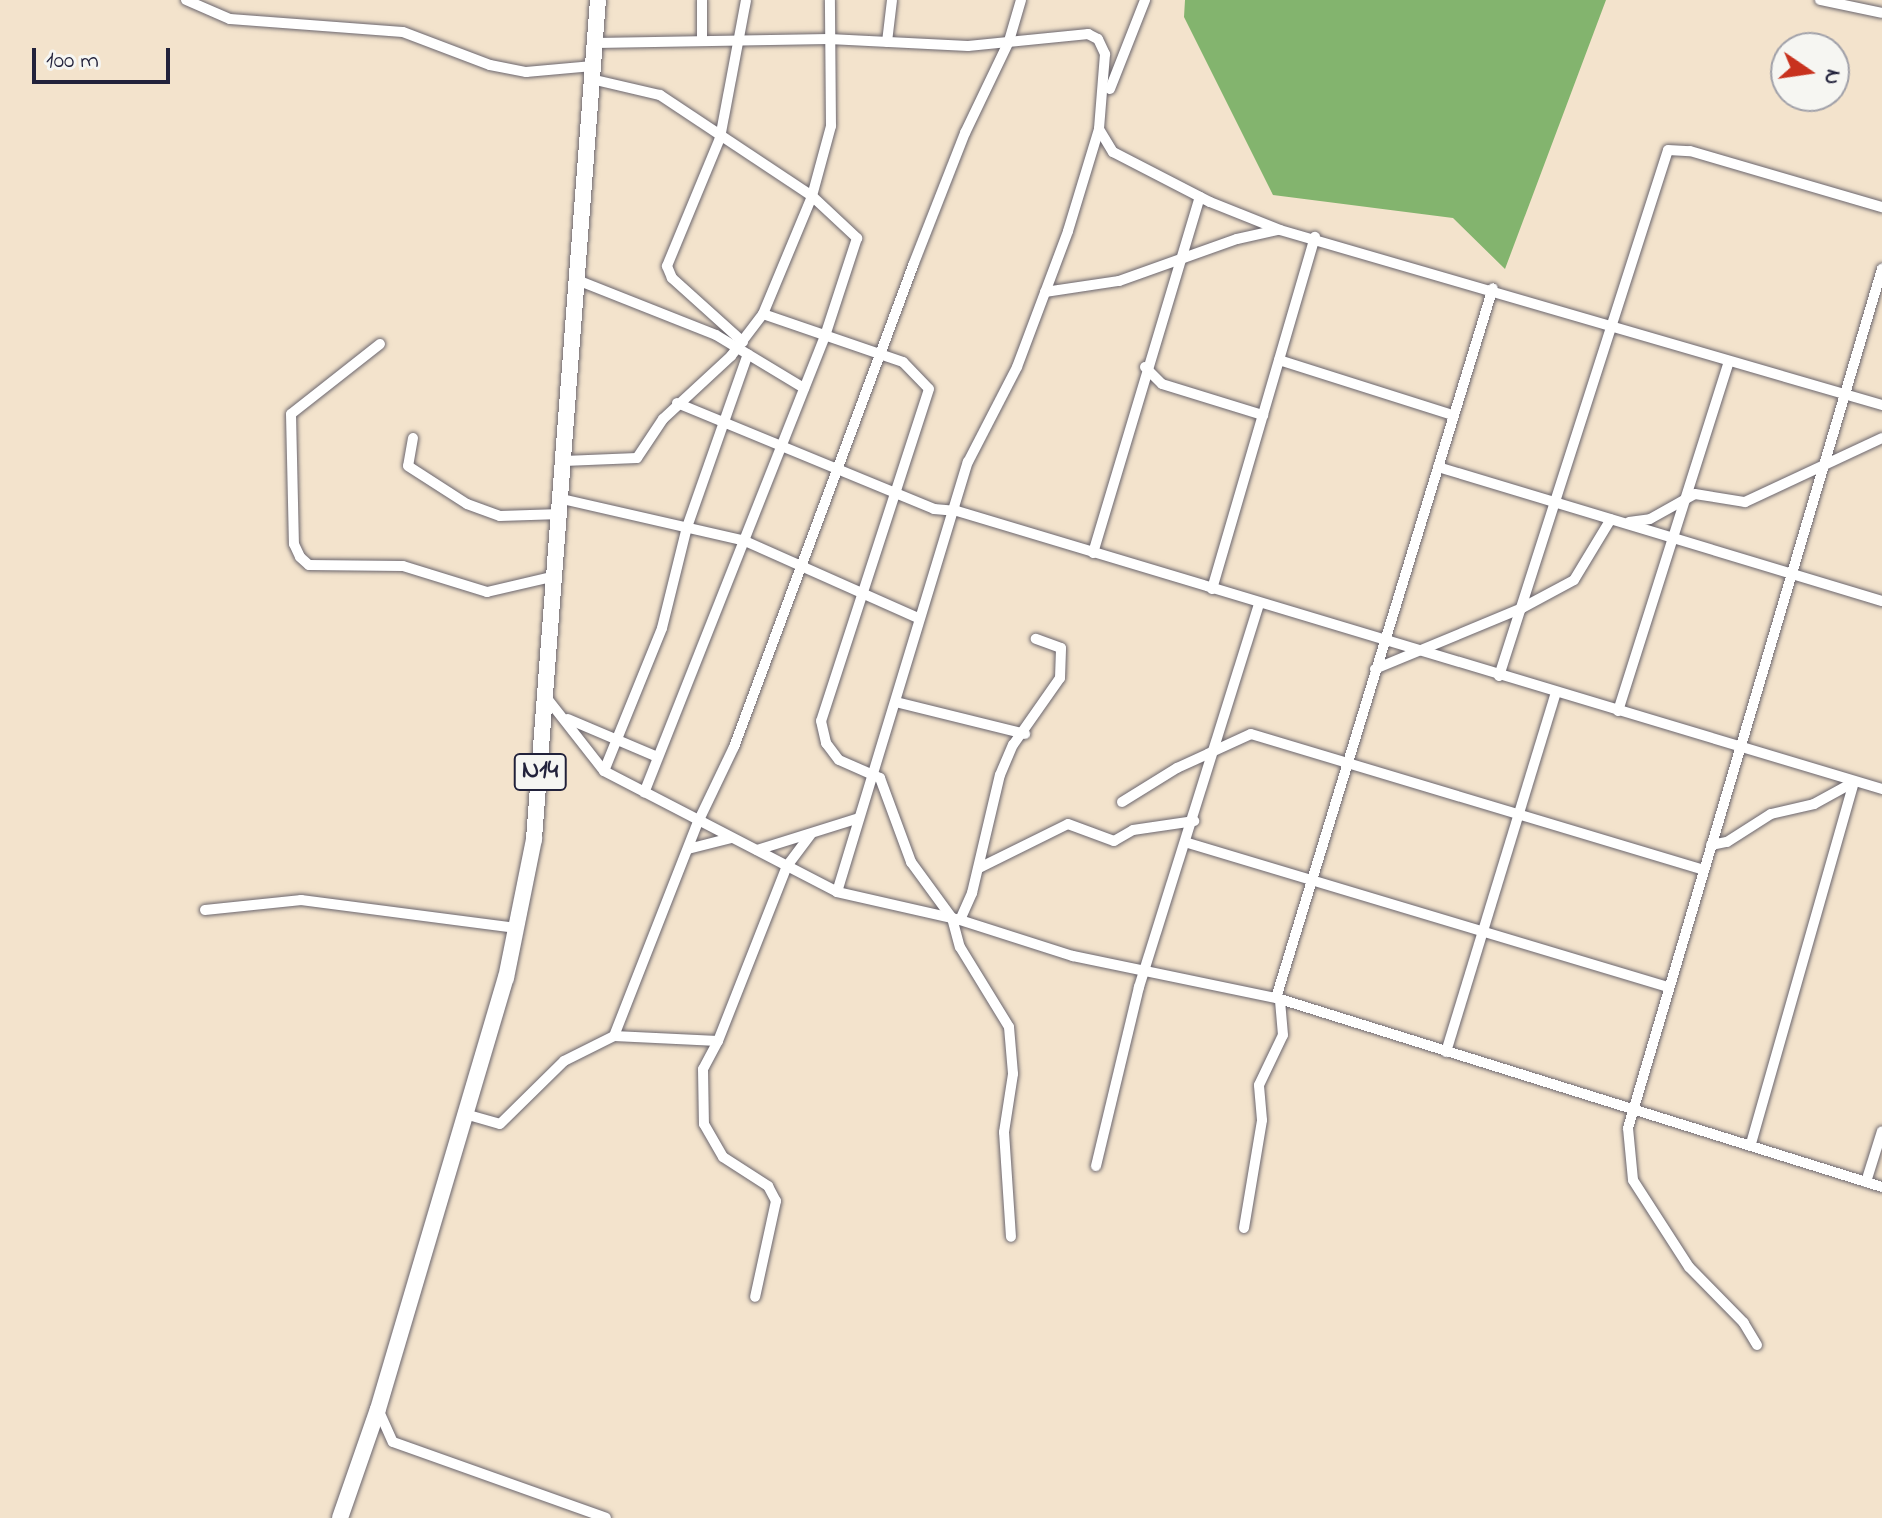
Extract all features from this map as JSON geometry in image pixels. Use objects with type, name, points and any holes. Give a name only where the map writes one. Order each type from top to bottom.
[{"type":"main road","name":"N14","points":[[340,1518],[378,1409],[465,1114],[518,928],[534,839],[598,0]]},
{"type":"street","points":[[186,0],[230,19],[403,32],[490,65],[526,72],[592,72],[660,95],[720,138],[812,196],[857,238],[825,336],[745,541],[655,756],[644,792]]},
{"type":"street","points":[[702,0],[702,41]]},
{"type":"street","points":[[746,0],[720,138],[667,266],[672,278],[748,354],[804,388]]},
{"type":"street","points":[[564,461],[637,458],[677,403],[741,345],[763,314],[812,196],[831,126],[830,0]]},
{"type":"street","points":[[887,42],[892,0]]},
{"type":"street","points":[[614,1036],[698,822],[734,747],[965,133],[1009,41],[1021,0]]},
{"type":"street","points":[[837,892],[896,702],[918,618],[957,511],[968,462],[1017,367],[1045,292],[1099,129],[1105,102],[1145,0]]},
{"type":"street","points":[[1820,0],[1882,13]]},
{"type":"street","points":[[596,43],[829,39],[968,46],[1072,33],[1098,39],[1105,54],[1105,102]]},
{"type":"street","points":[[1099,129],[1113,152],[1133,166],[1280,230],[1315,237],[1493,288],[1882,405]]},
{"type":"street","points":[[1499,676],[1668,150],[1690,151],[1882,207]]},
{"type":"street","points":[[1093,553],[1145,367],[1200,197]]},
{"type":"street","points":[[1045,292],[1108,283],[1280,230]]},
{"type":"street","points":[[1212,589],[1315,237]]},
{"type":"street","points":[[1757,1345],[1744,1323],[1689,1267],[1633,1180],[1628,1144],[1632,1109],[1882,269]]},
{"type":"street","points":[[577,280],[741,345]]},
{"type":"street","points":[[1244,1228],[1262,1120],[1259,1085],[1283,1035],[1278,999],[1375,669],[1493,288]]},
{"type":"street","points":[[763,314],[903,362],[929,389],[929,402],[893,496],[821,721],[826,743],[839,760],[873,772],[880,778],[911,862],[956,919],[960,947],[1009,1027],[1013,1074],[1004,1132],[1011,1237]]},
{"type":"street","points":[[380,344],[291,414],[294,544],[300,557],[309,565],[403,566],[487,592],[556,576]]},
{"type":"street","points":[[604,771],[619,742],[662,628],[687,527],[726,426],[748,354]]},
{"type":"street","points":[[1279,360],[1452,415]]},
{"type":"street","points":[[1618,711],[1729,361]]},
{"type":"street","points":[[1145,367],[1162,384],[1263,415]]},
{"type":"street","points":[[677,403],[893,496],[957,511],[1259,605],[1422,650],[1499,676],[1882,789]]},
{"type":"street","points":[[413,438],[408,466],[467,504],[500,516],[561,507],[687,527],[745,541],[918,618]]},
{"type":"street","points":[[1615,520],[1650,519],[1686,497],[1737,504],[1882,438]]},
{"type":"street","points":[[1438,467],[1882,601]]},
{"type":"street","points":[[1375,669],[1522,608],[1574,580],[1615,520]]},
{"type":"street","points":[[1096,1166],[1145,972],[1188,843],[1259,605]]},
{"type":"street","points":[[956,919],[979,868],[1000,775],[1013,745],[1025,734],[1060,678],[1061,648],[1036,639]]},
{"type":"street","points":[[1446,1052],[1556,692]]},
{"type":"street","points":[[546,697],[566,718],[604,771],[837,892],[956,919],[1058,952],[1145,972],[1175,974],[1278,999],[1882,1187]]},
{"type":"street","points":[[896,702],[1025,734]]},
{"type":"street","points":[[566,718],[655,756]]},
{"type":"street","points":[[1122,802],[1215,750],[1251,734],[1704,870]]},
{"type":"street","points":[[1711,845],[1727,842],[1771,814],[1814,804],[1854,782]]},
{"type":"street","points":[[1751,1144],[1854,782]]},
{"type":"street","points":[[757,850],[859,818]]},
{"type":"street","points":[[979,868],[1068,824],[1114,841],[1133,830],[1194,821]]},
{"type":"street","points":[[755,1297],[776,1201],[768,1186],[723,1157],[708,1134],[701,1113],[703,1069],[718,1041],[787,866],[810,835]]},
{"type":"street","points":[[688,849],[731,838]]},
{"type":"street","points":[[1188,843],[1482,935],[1668,987]]},
{"type":"street","points":[[205,910],[301,900],[518,928]]},
{"type":"street","points":[[465,1114],[500,1124],[564,1061],[614,1036],[718,1041]]},
{"type":"street","points":[[1866,1182],[1882,1131]]},
{"type":"street","points":[[378,1409],[393,1442],[606,1518]]},
{"type":"green space","points":[[1185,0],[1606,0],[1505,269],[1453,218],[1273,195],[1184,17]]}]
